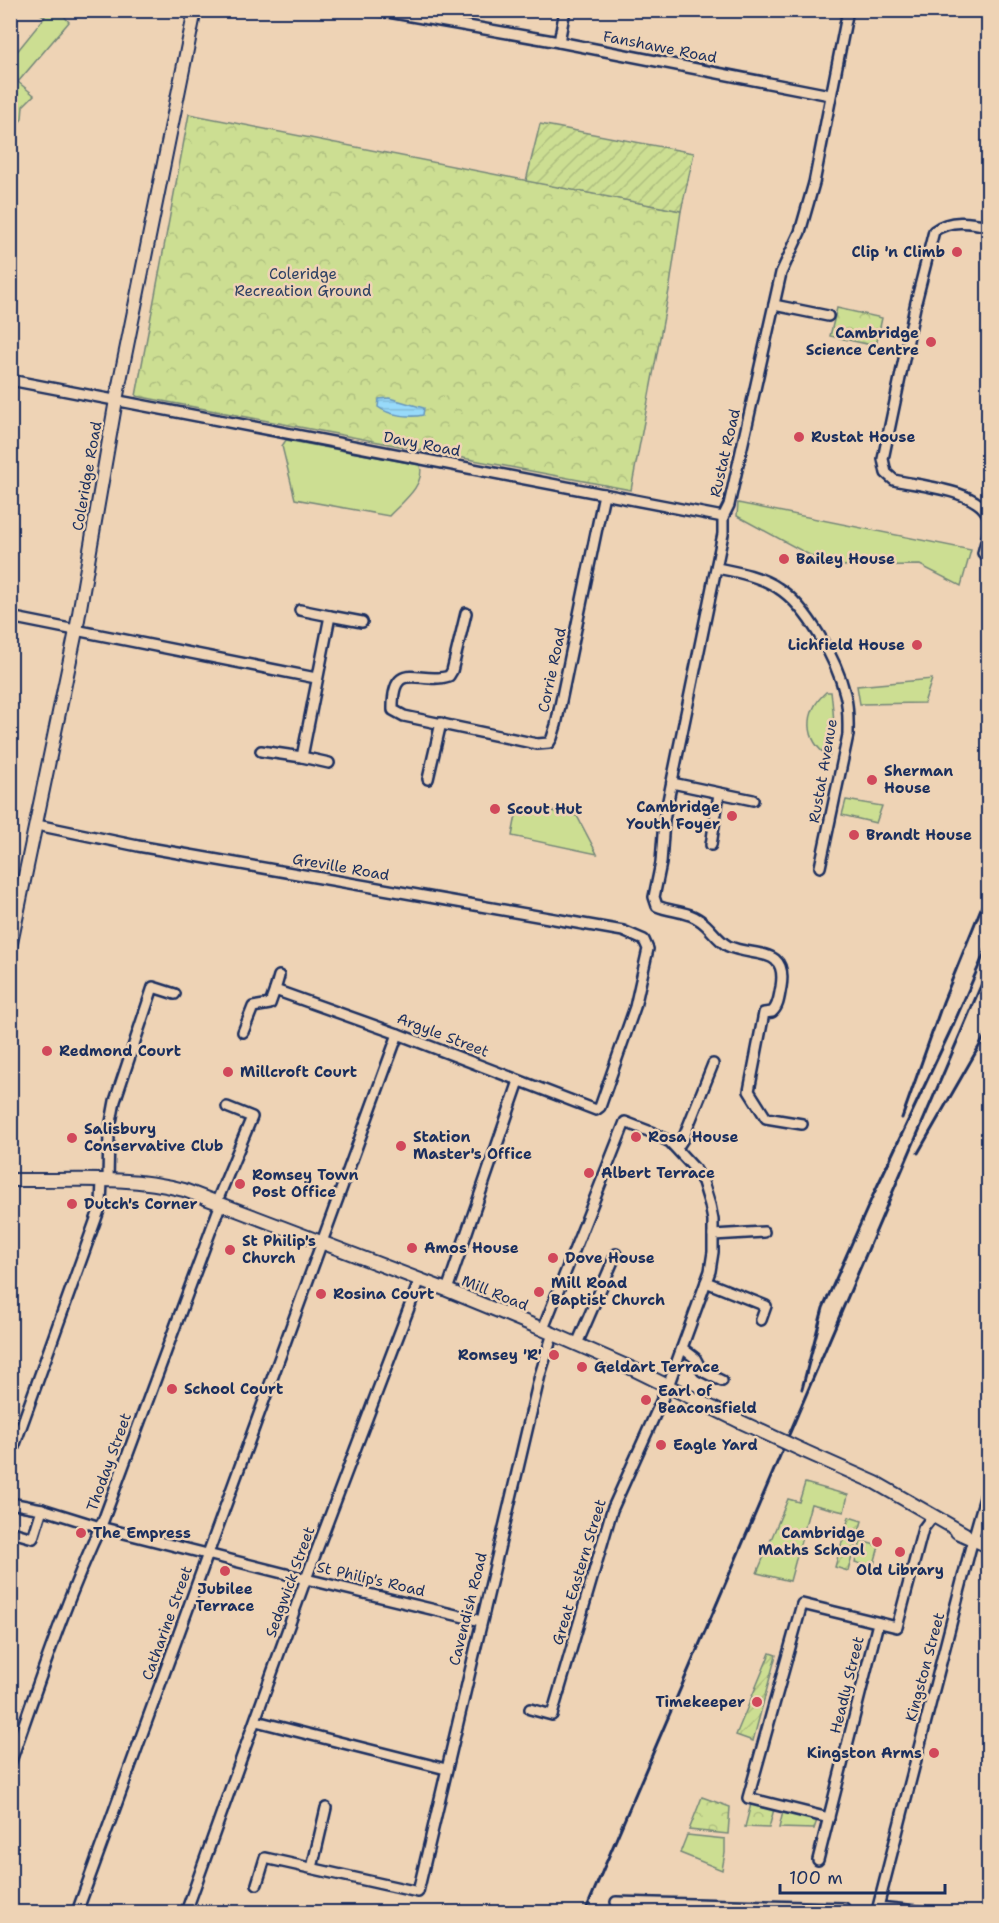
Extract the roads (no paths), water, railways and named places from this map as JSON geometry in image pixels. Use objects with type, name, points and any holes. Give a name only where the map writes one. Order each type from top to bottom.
[{"type":"street","name":"Coleridge Road","points":[[10,948],[76,631],[116,400],[195,10]]},
{"type":"street","points":[[559,42],[565,10]]},
{"type":"street","name":"Rustat Road","points":[[802,1124],[766,1118],[749,1091],[764,1013],[772,1012],[777,1008],[782,974],[779,964],[771,956],[728,946],[702,921],[692,915],[657,906],[654,897],[661,863],[664,819],[717,568],[723,534],[723,517],[729,505],[781,273],[800,232],[814,183],[848,10]]},
{"type":"street","name":"Fanshawe Road","points":[[377,11],[559,42],[830,95]]},
{"type":"street","points":[[988,226],[967,222],[942,225],[934,231],[918,291],[883,459],[886,473],[894,480],[966,496],[980,504],[988,516]]},
{"type":"street","points":[[774,305],[828,316]]},
{"type":"street","name":"Davy Road","points":[[10,380],[723,517]]},
{"type":"street","name":"Corrie Road","points":[[465,613],[449,676],[440,679],[408,676],[402,679],[397,684],[394,693],[393,710],[397,713],[537,744],[549,743],[552,738],[604,494]]},
{"type":"street","points":[[983,553],[988,534]]},
{"type":"street","name":"Rustat Avenue","points":[[717,568],[757,578],[776,587],[796,601],[811,621],[843,684],[848,735],[820,867]]},
{"type":"street","points":[[300,610],[362,622]]},
{"type":"street","points":[[302,757],[330,616]]},
{"type":"street","points":[[10,617],[316,678]]},
{"type":"street","points":[[428,779],[441,723]]},
{"type":"street","points":[[261,751],[329,763]]},
{"type":"street","points":[[672,783],[753,800]]},
{"type":"street","points":[[711,844],[719,794]]},
{"type":"street","name":"Greville Road","points":[[36,825],[138,846],[623,931],[644,940],[648,949],[635,1007],[598,1109]]},
{"type":"street","points":[[243,1032],[253,1007],[270,1004],[279,976]]},
{"type":"street","points":[[10,1458],[101,1205],[115,1101],[153,987],[175,994]]},
{"type":"street","name":"Argyle Street","points":[[275,990],[398,1034],[582,1106],[598,1109]]},
{"type":"street","name":"Catharine Street","points":[[77,1912],[398,1034]]},
{"type":"street","points":[[668,1386],[711,1270],[714,1235],[710,1205],[703,1182],[677,1148],[683,1139],[712,1064]]},
{"type":"street","points":[[447,1290],[519,1081]]},
{"type":"street","points":[[219,1202],[252,1117],[227,1107]]},
{"type":"street","name":"Cavendish Road","points":[[312,1868],[418,1892],[540,1375],[548,1331],[625,1122],[651,1132],[677,1148]]},
{"type":"street","name":"Mill Road","points":[[10,1180],[105,1180],[166,1185],[219,1202],[548,1331],[876,1483],[937,1519],[959,1529],[970,1541],[988,1546]]},
{"type":"street","name":"Thoday Street","points":[[10,1764],[219,1202]]},
{"type":"street","points":[[714,1235],[764,1232]]},
{"type":"street","points":[[577,1344],[616,1254]]},
{"type":"street","name":"Sedgwick Street","points":[[186,1912],[306,1579],[420,1280]]},
{"type":"street","points":[[706,1282],[766,1306],[761,1320]]},
{"type":"street","points":[[681,1348],[695,1358],[709,1378],[722,1381]]},
{"type":"street","name":"Great Eastern Street","points":[[530,1709],[552,1715],[612,1510],[668,1386]]},
{"type":"street","name":"Kingston Street","points":[[927,1912],[878,1907],[970,1541],[988,1487]]},
{"type":"street","name":"St Philip's Road","points":[[10,1503],[42,1509],[100,1527],[481,1621]]},
{"type":"street","points":[[10,1536],[12,1532],[33,1538],[42,1509]]},
{"type":"street","name":"Headly Street","points":[[818,1860],[878,1623],[897,1627],[924,1528],[937,1519]]},
{"type":"street","points":[[829,1818],[748,1798],[802,1604],[878,1623]]},
{"type":"street","points":[[256,1721],[446,1769]]},
{"type":"street","points":[[256,1884],[265,1858],[312,1868],[326,1808]]},
{"type":"street","points":[[616,1902],[697,1909],[844,1910]]},
{"type":"water","points":[[389,398],[424,408],[423,415],[399,415],[378,407],[379,399]]},
{"type":"railway","points":[[902,1118],[943,1002],[988,891]]},
{"type":"railway","points":[[802,1389],[823,1308],[988,945]]},
{"type":"railway","points":[[585,1912],[988,969]]},
{"type":"railway","points":[[918,1153],[988,1031]]},
{"type":"place","name":"Clip 'n Climb","points":[[957,252]]},
{"type":"place","name":"Cambridge Science Centre","points":[[931,342]]},
{"type":"place","name":"Rustat House","points":[[799,437]]},
{"type":"place","name":"Bailey House","points":[[784,559]]},
{"type":"place","name":"Lichfield House","points":[[917,645]]},
{"type":"place","name":"Sherman House","points":[[872,780]]},
{"type":"place","name":"Scout Hut","points":[[495,809]]},
{"type":"place","name":"Cambridge Youth Foyer","points":[[732,816]]},
{"type":"place","name":"Brandt House","points":[[854,835]]},
{"type":"place","name":"Redmond Court","points":[[47,1051]]},
{"type":"place","name":"Millcroft Court","points":[[228,1072]]},
{"type":"place","name":"Rosa House","points":[[636,1137]]},
{"type":"place","name":"Salisbury Conservative Club","points":[[72,1138]]},
{"type":"place","name":"Station Master's Office","points":[[401,1146]]},
{"type":"place","name":"Albert Terrace","points":[[589,1173]]},
{"type":"place","name":"Romsey Town Post Office","points":[[240,1184]]},
{"type":"place","name":"Dutch's Corner","points":[[72,1204]]},
{"type":"place","name":"Amos House","points":[[412,1248]]},
{"type":"place","name":"St Philip's Church","points":[[230,1250]]},
{"type":"place","name":"Dove House","points":[[553,1258]]},
{"type":"place","name":"Mill Road Baptist Church","points":[[539,1292]]},
{"type":"place","name":"Rosina Court","points":[[321,1294]]},
{"type":"place","name":"Romsey 'R'","points":[[554,1355]]},
{"type":"place","name":"Geldart Terrace","points":[[582,1367]]},
{"type":"place","name":"School Court","points":[[172,1389]]},
{"type":"place","name":"Earl of Beaconsfield","points":[[646,1400]]},
{"type":"place","name":"Eagle Yard","points":[[661,1445]]},
{"type":"place","name":"The Empress","points":[[81,1533]]},
{"type":"place","name":"Cambridge Maths School","points":[[877,1542]]},
{"type":"place","name":"Old Library","points":[[900,1552]]},
{"type":"place","name":"Jubilee Terrace","points":[[225,1571]]},
{"type":"place","name":"Timekeeper","points":[[757,1702]]},
{"type":"place","name":"Kingston Arms","points":[[934,1753]]},
{"type":"park label","name":"Coleridge Recreation Ground","points":[[303,282]]}]
